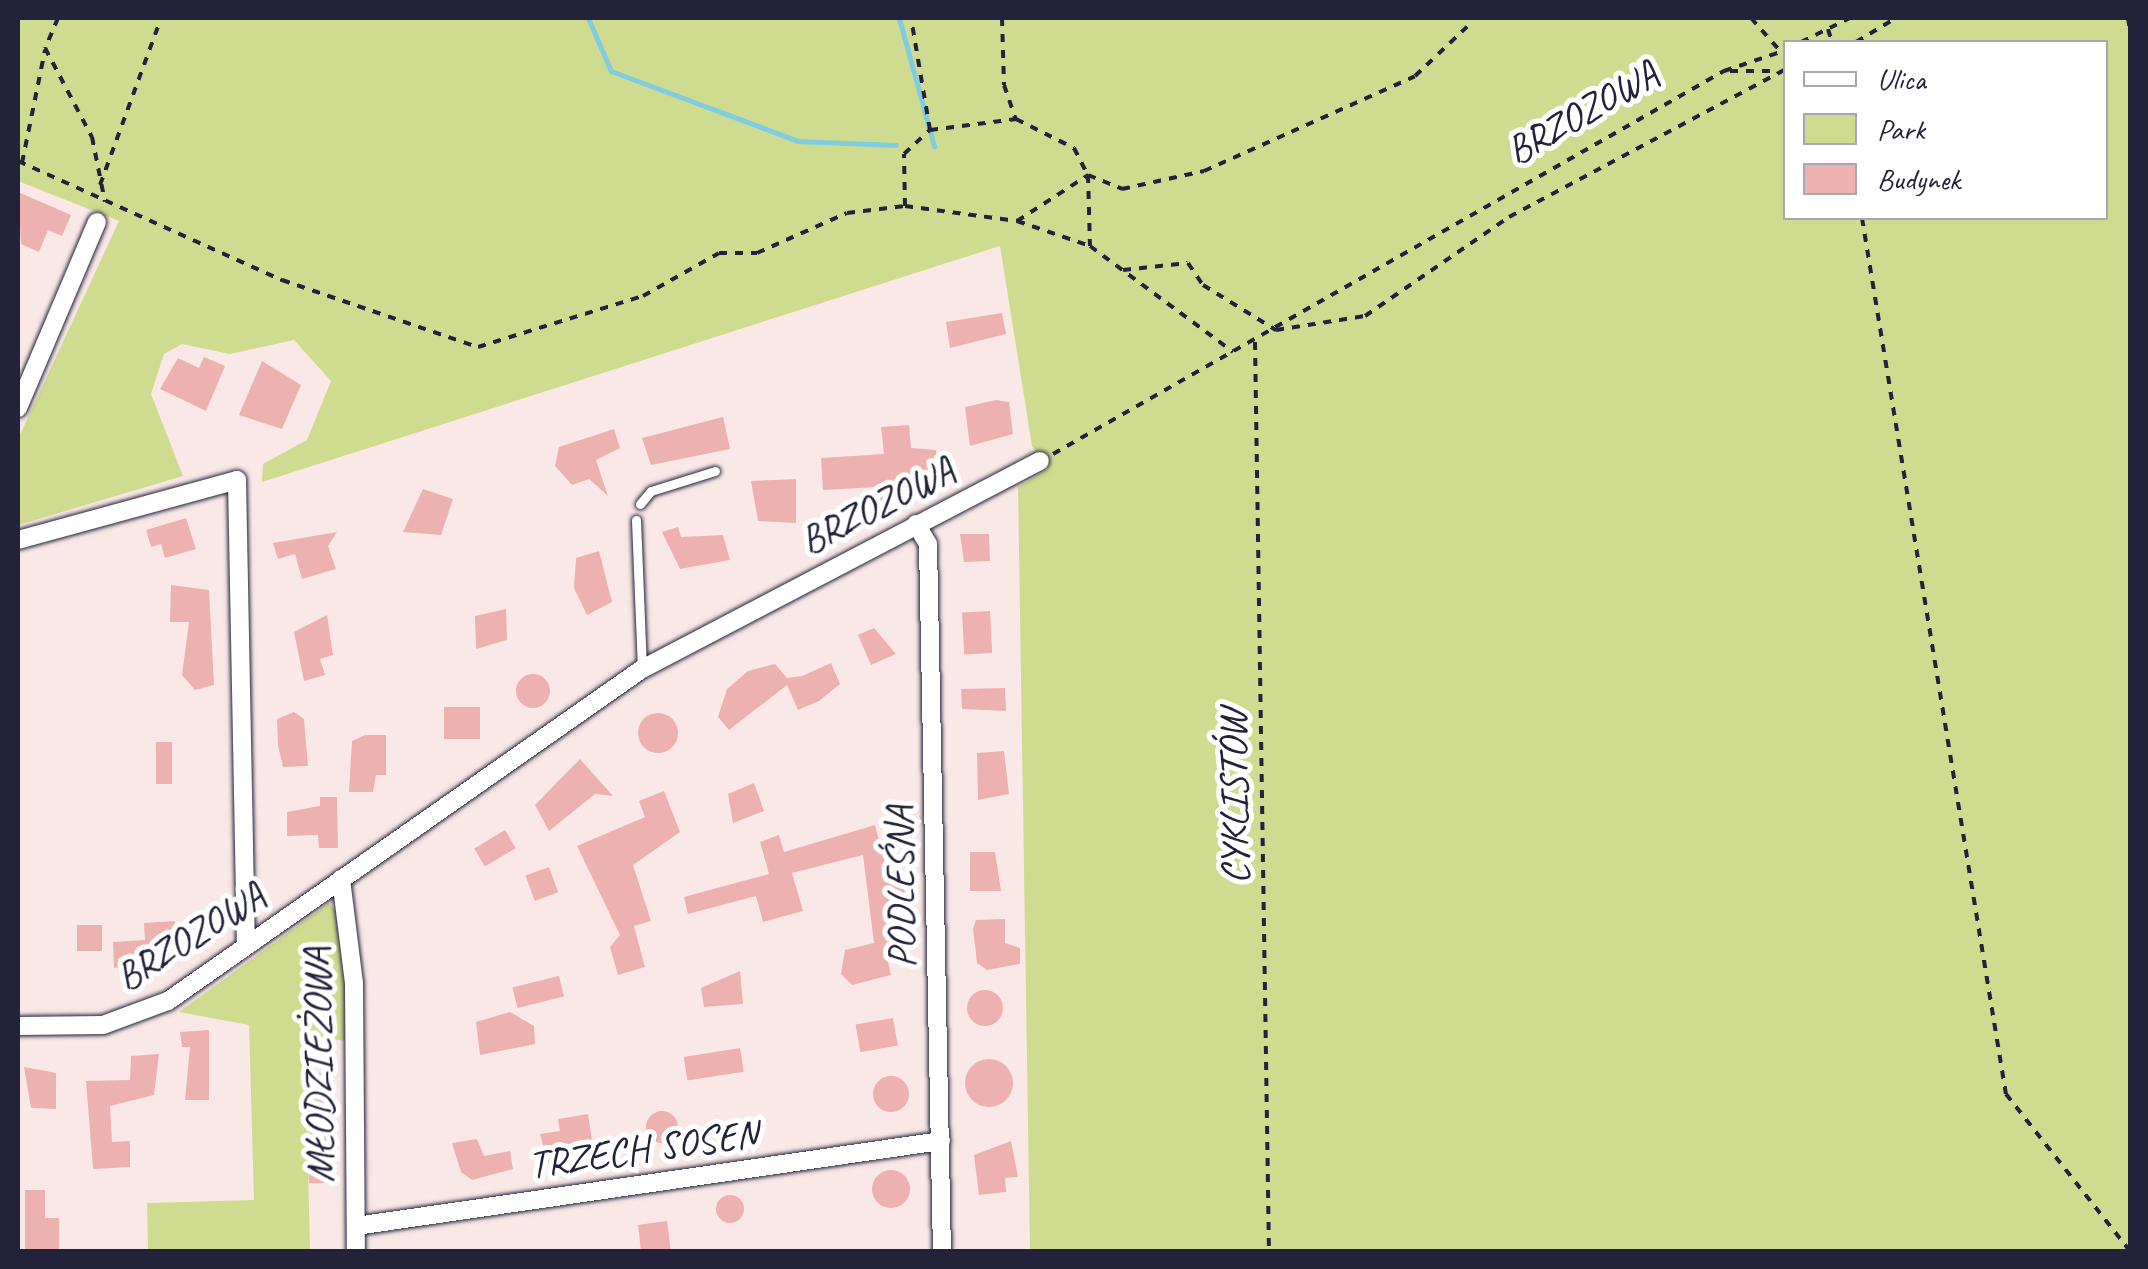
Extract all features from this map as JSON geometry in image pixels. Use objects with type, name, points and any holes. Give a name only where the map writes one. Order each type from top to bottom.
[{"type":"street","points":[[18,408],[98,222]]},
{"type":"street","name":"BRZOZOWA","points":[[18,1026],[74,1030],[136,1017],[246,946],[642,669],[1040,461]]},
{"type":"street","points":[[18,540],[237,480],[246,946]]},
{"type":"street","name":"PODLEŚNA","points":[[916,524],[928,544],[942,1252]]},
{"type":"street","name":"MŁODZIEŻOWA","points":[[342,879],[354,984],[356,1252]]},
{"type":"street","name":"TRZECH SOSEN","points":[[356,1226],[940,1141]]},
{"type":"lane","points":[[640,504],[651,491],[716,471]]},
{"type":"lane","points":[[636,520],[642,669]]},
{"type":"path","points":[[58,18],[45,48],[20,162],[282,280],[478,347],[643,296],[719,253],[757,253],[847,213],[906,206],[1017,221],[1090,246],[1234,353]]},
{"type":"path","points":[[99,189],[161,18]]},
{"type":"path","points":[[912,18],[930,130]]},
{"type":"path","points":[[1002,18],[1004,85],[1016,118]]},
{"type":"path","points":[[1752,18],[1783,51]]},
{"type":"path","points":[[1805,40],[1850,18]]},
{"type":"path","points":[[1859,40],[1896,18]]},
{"type":"path","points":[[2128,18],[2130,30]]},
{"type":"path","points":[[1088,175],[1122,190],[1204,171],[1415,76],[1468,25]]},
{"type":"path","points":[[1828,29],[1831,40]]},
{"type":"path","points":[[45,48],[92,137],[99,189],[105,202],[98,222]]},
{"type":"path","name":"BRZOZOWA","points":[[1040,461],[1255,342],[1724,71],[1783,51]]},
{"type":"path","points":[[1724,71],[1783,71]]},
{"type":"path","points":[[1122,270],[1188,263],[1204,284],[1276,330],[1365,316],[1509,217],[1776,71]]},
{"type":"path","points":[[906,206],[904,154],[930,130],[1016,118],[1074,148],[1088,175],[1090,246]]},
{"type":"path","points":[[1017,221],[1088,175]]},
{"type":"path","points":[[1862,220],[2006,1094],[2130,1250]]},
{"type":"path","name":"CYKLISTÓW","points":[[1255,342],[1270,1252]]},
{"type":"green space","points":[[18,18],[2130,18],[2130,1251],[1030,1251],[1018,487],[1048,469],[1032,446],[1000,246],[262,482],[263,464],[307,440],[331,381],[294,340],[230,354],[182,344],[164,354],[151,394],[183,476],[18,525],[18,439],[119,221],[18,181]]},
{"type":"green space","points":[[329,903],[345,922],[346,1041],[305,1035],[310,1251],[148,1251],[147,1203],[254,1200],[249,1025],[179,1012]]},
{"type":"building","points":[[18,192],[71,215],[62,236],[48,230],[39,252],[21,244]]},
{"type":"building","points":[[1002,313],[1006,334],[950,348],[946,322]]},
{"type":"building","points":[[204,357],[225,366],[206,411],[160,389],[178,358],[199,368]]},
{"type":"building","points":[[262,361],[301,385],[282,429],[239,415]]},
{"type":"building","points":[[996,400],[1009,402],[1013,434],[970,446],[965,407]]},
{"type":"building","points":[[723,417],[730,449],[651,465],[642,438]]},
{"type":"building","points":[[909,425],[911,448],[936,450],[939,478],[893,482],[895,503],[878,504],[877,487],[823,490],[821,458],[884,454],[881,427]]},
{"type":"building","points":[[614,429],[620,448],[596,460],[608,496],[589,479],[572,485],[555,466],[559,447]]},
{"type":"building","points":[[796,479],[796,523],[758,521],[751,481]]},
{"type":"building","points":[[423,489],[453,499],[441,535],[403,532]]},
{"type":"building","points":[[186,518],[196,549],[165,558],[161,544],[151,547],[146,530]]},
{"type":"building","points":[[678,527],[681,537],[723,535],[730,560],[680,569],[662,532]]},
{"type":"building","points":[[337,532],[328,546],[336,569],[302,579],[295,554],[278,559],[273,543]]},
{"type":"building","points":[[960,534],[989,534],[990,561],[964,562]]},
{"type":"building","points":[[599,551],[612,602],[587,615],[574,588],[576,558]]},
{"type":"building","points":[[171,585],[209,590],[214,685],[195,690],[182,675],[189,622],[170,622]]},
{"type":"building","points":[[506,609],[507,640],[476,649],[475,616]]},
{"type":"building","points":[[990,611],[992,653],[964,654],[962,612]]},
{"type":"building","points":[[327,615],[333,655],[320,659],[325,675],[304,681],[294,632]]},
{"type":"building","points":[[874,628],[896,654],[871,665],[858,635]]},
{"type":"building","points":[[831,663],[840,684],[819,701],[798,710],[787,685],[729,730],[718,717],[727,689],[748,671],[775,664],[787,678]]},
{"type":"building","points":[[533,674],[545,679],[550,691],[545,703],[533,708],[521,703],[516,691],[521,679]]},
{"type":"building","points":[[1005,688],[1006,711],[962,709],[961,689]]},
{"type":"building","points":[[444,707],[480,707],[480,739],[444,739]]},
{"type":"building","points":[[294,712],[304,719],[308,766],[283,767],[277,719]]},
{"type":"building","points":[[658,713],[672,719],[678,733],[672,747],[658,753],[644,747],[638,733],[644,719]]},
{"type":"building","points":[[365,735],[386,735],[386,775],[376,775],[373,792],[349,792],[352,741]]},
{"type":"building","points":[[156,742],[172,742],[172,784],[156,784]]},
{"type":"building","points":[[1004,751],[1009,794],[978,800],[977,753]]},
{"type":"building","points":[[580,759],[613,796],[595,794],[549,831],[535,805]]},
{"type":"building","points":[[754,783],[764,811],[733,823],[728,794]]},
{"type":"building","points":[[664,791],[680,832],[633,865],[651,921],[634,926],[645,967],[618,975],[610,947],[620,935],[577,846],[645,817],[639,801]]},
{"type":"building","points":[[320,797],[337,797],[338,848],[319,848],[318,835],[287,836],[287,812],[320,806]]},
{"type":"building","points":[[875,825],[887,870],[902,865],[906,911],[895,914],[903,953],[887,957],[891,975],[852,985],[841,974],[845,950],[874,943],[863,855],[792,873],[803,911],[763,922],[756,896],[688,914],[684,897],[769,874],[760,842],[779,835],[784,852]]},
{"type":"building","points":[[505,830],[516,848],[485,867],[474,849]]},
{"type":"building","points":[[970,852],[995,852],[1001,891],[970,891]]},
{"type":"building","points":[[549,867],[558,892],[535,901],[526,876]]},
{"type":"building","points":[[1005,919],[1005,943],[1020,948],[1020,964],[987,970],[977,963],[973,929],[976,920]]},
{"type":"building","points":[[175,921],[177,956],[114,968],[113,942],[145,940],[144,923]]},
{"type":"building","points":[[77,925],[102,925],[102,951],[77,951]]},
{"type":"building","points":[[740,971],[743,1004],[704,1007],[701,988]]},
{"type":"building","points":[[559,976],[564,996],[518,1008],[512,988]]},
{"type":"building","points":[[985,990],[998,995],[1003,1008],[998,1021],[985,1026],[972,1021],[967,1008],[972,995]]},
{"type":"building","points":[[510,1012],[534,1026],[535,1044],[480,1055],[476,1022]]},
{"type":"building","points":[[893,1018],[898,1046],[860,1052],[856,1025]]},
{"type":"building","points":[[209,1030],[209,1100],[185,1100],[190,1047],[182,1047],[180,1032]]},
{"type":"building","points":[[740,1048],[744,1072],[687,1081],[684,1057]]},
{"type":"building","points":[[159,1054],[154,1095],[110,1106],[112,1142],[130,1141],[130,1167],[93,1169],[86,1081],[130,1080],[131,1056]]},
{"type":"building","points":[[989,1059],[1006,1066],[1013,1083],[1006,1100],[989,1107],[972,1100],[965,1083],[972,1066]]},
{"type":"building","points":[[24,1067],[56,1073],[56,1109],[31,1108]]},
{"type":"building","points":[[307,1073],[327,1073],[329,1183],[309,1183]]},
{"type":"building","points":[[891,1076],[904,1081],[909,1094],[904,1107],[891,1112],[878,1107],[873,1094],[878,1081]]},
{"type":"building","points":[[662,1111],[673,1116],[678,1127],[673,1138],[662,1143],[651,1138],[646,1127],[651,1116]]},
{"type":"building","points":[[588,1114],[596,1167],[551,1174],[540,1134],[560,1131],[558,1119]]},
{"type":"building","points":[[477,1139],[484,1156],[510,1151],[513,1169],[472,1180],[461,1172],[452,1143]]},
{"type":"building","points":[[1011,1141],[1018,1177],[1005,1178],[1006,1192],[979,1195],[974,1155]]},
{"type":"building","points":[[891,1170],[905,1175],[910,1189],[905,1203],[891,1208],[877,1203],[872,1189],[877,1175]]},
{"type":"building","points":[[25,1190],[45,1190],[45,1218],[59,1218],[59,1252],[25,1252]]},
{"type":"building","points":[[730,1195],[740,1199],[744,1209],[740,1219],[730,1223],[720,1219],[716,1209],[720,1199]]},
{"type":"building","points":[[667,1221],[671,1252],[641,1252],[638,1225]]},
{"type":"waterway","points":[[588,18],[611,71],[798,141],[896,145]]},
{"type":"waterway","points":[[899,18],[934,146]]}]
